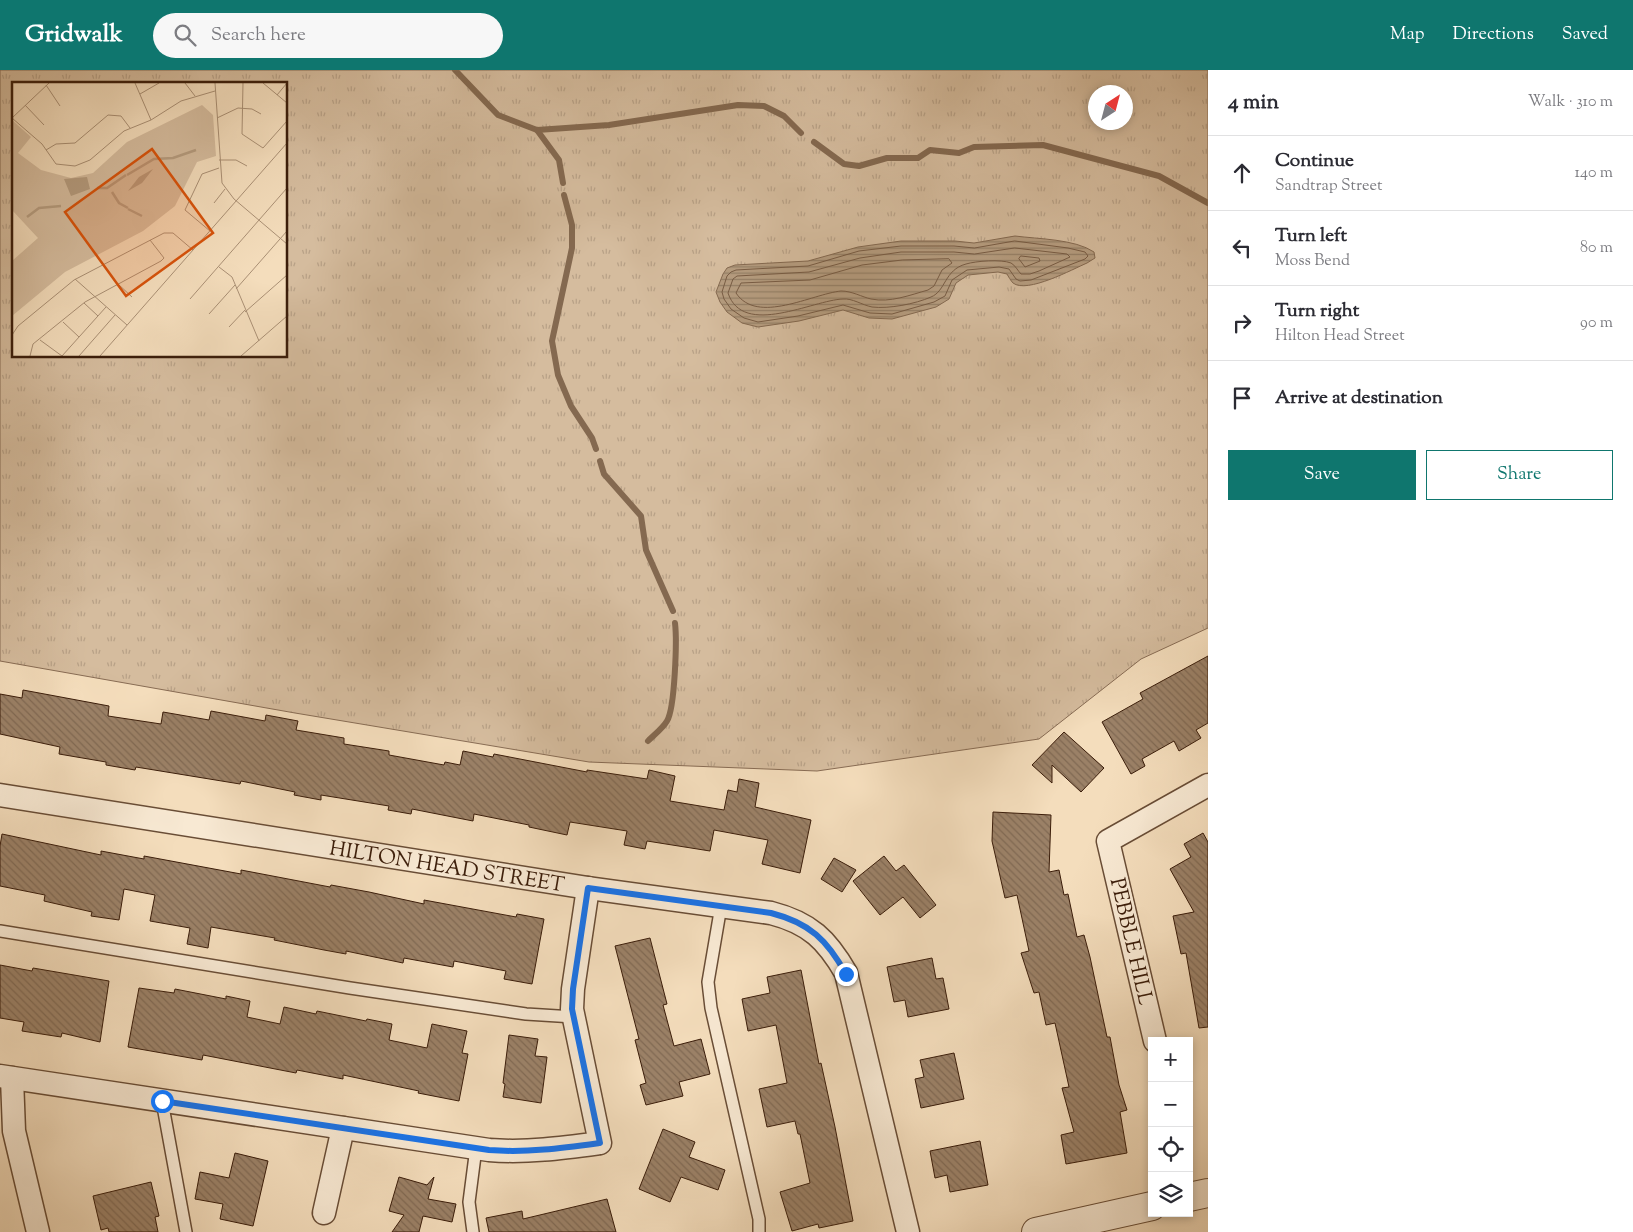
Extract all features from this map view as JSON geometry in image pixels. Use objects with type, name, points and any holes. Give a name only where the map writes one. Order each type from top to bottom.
[{"type":"street","name":"PEBBLE HILL","points":[[1154,1037],[1108,841],[1208,785]]},
{"type":"street","name":"HILTON HEAD STREET","points":[[0,795],[588,888],[771,913],[788,918],[812,931],[833,951],[846,974],[908,1232]]},
{"type":"street","points":[[38,1232],[14,1131],[6,1077],[476,1148],[514,1152],[558,1149],[600,1143],[572,1009],[573,989],[588,888]]},
{"type":"street","points":[[324,1213],[343,1128]]},
{"type":"street","points":[[1036,1232],[1148,1207]]},
{"type":"lane","points":[[721,906],[708,982],[709,991],[711,1008],[759,1219],[759,1232]]},
{"type":"lane","points":[[0,931],[360,990],[526,1014],[574,1018]]},
{"type":"lane","points":[[162,1101],[186,1232]]},
{"type":"lane","points":[[473,1232],[469,1202],[476,1148]]},
{"type":"green space","points":[[0,70],[1208,70],[1208,628],[1141,659],[1039,739],[817,771],[589,762],[0,661]]},
{"type":"water","points":[[1015,236],[1077,244],[1094,252],[1095,258],[1061,275],[1028,285],[1020,286],[1013,283],[1007,274],[998,272],[968,275],[956,283],[949,299],[936,307],[892,319],[869,318],[843,310],[799,321],[758,327],[742,323],[727,312],[716,292],[727,268],[735,265],[808,261],[858,247],[901,241],[974,243]]},
{"type":"building","points":[[1208,656],[1208,723],[1196,730],[1201,738],[1179,751],[1174,741],[1142,759],[1145,766],[1131,774],[1102,722],[1143,699],[1140,693]]},
{"type":"building","points":[[23,690],[109,706],[108,716],[161,724],[163,712],[209,720],[211,711],[265,721],[266,715],[298,721],[296,730],[344,738],[344,744],[389,751],[389,755],[444,765],[445,762],[460,765],[463,751],[493,757],[494,754],[587,772],[587,770],[647,779],[649,770],[675,776],[670,801],[724,810],[728,790],[737,792],[739,779],[759,783],[755,807],[811,820],[800,873],[762,864],[768,840],[714,830],[710,851],[647,841],[645,849],[624,845],[627,831],[570,822],[567,835],[474,814],[473,821],[412,809],[411,814],[388,810],[389,806],[321,795],[321,800],[294,795],[295,792],[241,781],[240,784],[136,767],[135,770],[106,765],[106,762],[59,754],[60,747],[0,734],[0,694],[22,698]]},
{"type":"building","points":[[1064,732],[1104,768],[1081,792],[1052,765],[1052,783],[1032,765]]},
{"type":"building","points":[[993,812],[1051,815],[1049,872],[1059,870],[1064,895],[1068,894],[1077,937],[1084,935],[1107,1037],[1110,1037],[1119,1085],[1127,1110],[1120,1112],[1127,1153],[1066,1164],[1061,1135],[1074,1132],[1062,1088],[1069,1087],[1055,1023],[1046,1025],[1039,992],[1034,993],[1021,953],[1029,951],[1017,895],[1005,898],[992,841]]},
{"type":"building","points":[[1203,833],[1208,842],[1208,1027],[1199,1028],[1186,953],[1181,954],[1173,916],[1194,912],[1170,869],[1191,857],[1184,844]]},
{"type":"building","points":[[2,834],[101,855],[101,851],[144,859],[144,856],[241,874],[241,870],[330,887],[331,885],[369,892],[424,904],[424,900],[516,917],[517,914],[544,919],[532,984],[504,979],[506,971],[454,961],[453,967],[404,958],[403,963],[346,951],[346,954],[324,950],[274,940],[275,938],[211,927],[208,948],[187,944],[190,928],[150,921],[155,895],[124,889],[119,920],[91,916],[92,912],[44,901],[45,895],[0,886],[0,846]]},
{"type":"building","points":[[884,856],[896,871],[904,865],[936,905],[920,918],[903,897],[880,915],[853,881]]},
{"type":"building","points":[[834,858],[856,870],[842,892],[821,879]]},
{"type":"building","points":[[650,938],[667,1004],[663,1005],[674,1046],[701,1039],[710,1074],[679,1082],[683,1096],[646,1105],[640,1085],[646,1083],[635,1040],[639,1039],[615,946]]},
{"type":"building","points":[[932,958],[936,979],[943,978],[949,1009],[908,1017],[905,1000],[894,1002],[887,967]]},
{"type":"building","points":[[0,965],[32,971],[33,968],[109,981],[100,1042],[62,1033],[61,1037],[22,1031],[24,1022],[0,1018]]},
{"type":"building","points":[[801,970],[853,1221],[819,1228],[818,1224],[792,1231],[780,1192],[810,1183],[800,1134],[798,1134],[795,1121],[767,1127],[759,1089],[787,1083],[776,1025],[748,1031],[742,999],[770,993],[767,977]]},
{"type":"building","points":[[139,988],[174,993],[175,989],[226,999],[226,996],[250,1001],[247,1017],[280,1024],[284,1007],[316,1014],[317,1011],[392,1024],[389,1040],[427,1048],[432,1024],[467,1031],[462,1053],[468,1054],[459,1101],[343,1075],[343,1079],[297,1070],[296,1073],[203,1055],[202,1060],[128,1047]]},
{"type":"building","points":[[509,1035],[538,1039],[535,1056],[547,1057],[541,1103],[503,1097]]},
{"type":"building","points":[[954,1053],[964,1099],[921,1108],[915,1079],[924,1077],[920,1060]]},
{"type":"building","points":[[663,1129],[695,1142],[689,1157],[725,1170],[718,1190],[681,1177],[670,1202],[639,1189]]},
{"type":"building","points":[[980,1141],[988,1185],[950,1192],[947,1175],[935,1178],[930,1151]]},
{"type":"building","points":[[235,1153],[268,1161],[253,1226],[220,1219],[223,1204],[195,1199],[200,1172],[229,1178]]},
{"type":"building","points":[[399,1177],[427,1185],[434,1177],[428,1199],[456,1204],[452,1222],[423,1216],[419,1232],[392,1232],[404,1215],[389,1211]]},
{"type":"building","points":[[151,1182],[159,1216],[155,1217],[158,1232],[109,1232],[108,1228],[101,1230],[93,1196]]},
{"type":"building","points":[[607,1199],[616,1232],[489,1232],[486,1218],[522,1211],[523,1219]]},
{"type":"waterway","points":[[455,70],[498,115],[537,130],[609,125],[738,105],[764,106],[784,116],[801,133]]},
{"type":"waterway","points":[[537,130],[559,160],[563,183]]},
{"type":"waterway","points":[[814,142],[844,164],[859,166],[887,158],[918,158],[930,150],[959,153],[974,147],[1043,145],[1159,176],[1208,203]]},
{"type":"waterway","points":[[564,195],[572,225],[572,248],[552,341],[558,375],[571,406],[592,438],[596,449]]},
{"type":"waterway","points":[[600,461],[604,474],[641,516],[646,550],[673,611]]},
{"type":"waterway","points":[[648,741],[661,729],[670,714],[675,674],[675,623]]},
{"type":"route","points":[[162,1101],[489,1150],[514,1152],[558,1149],[600,1143],[572,1009],[573,989],[588,888],[771,913],[788,918],[812,931],[833,951],[846,974]]}]
